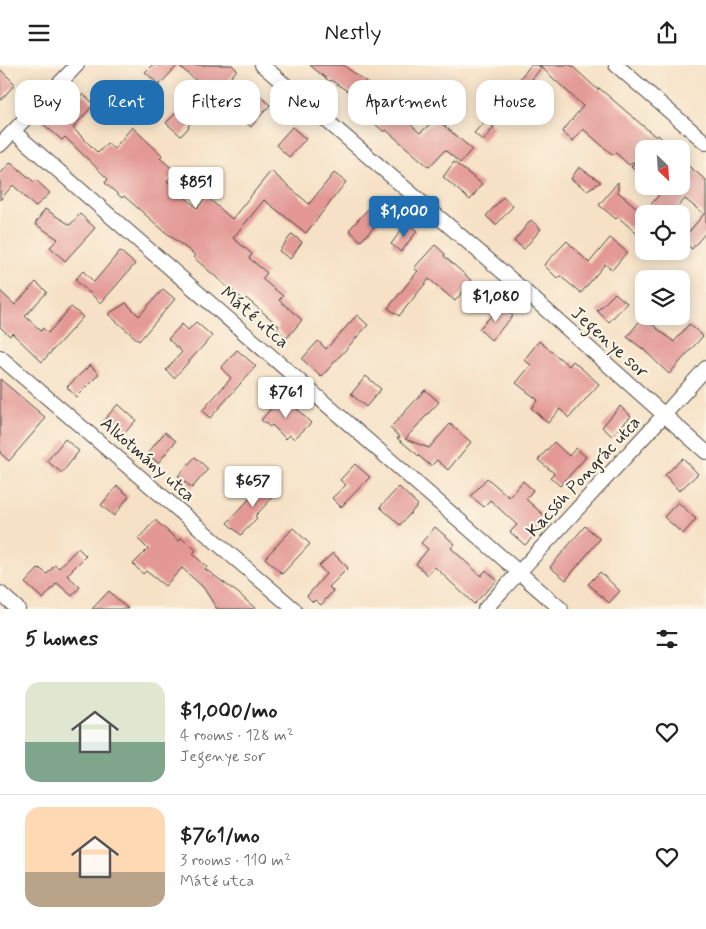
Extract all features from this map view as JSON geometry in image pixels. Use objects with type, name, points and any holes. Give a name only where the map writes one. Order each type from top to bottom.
[{"type":"street","points":[[0,145],[77,65]]},
{"type":"street","name":"Jegenye sor","points":[[262,65],[527,293],[706,452]]},
{"type":"street","points":[[616,65],[706,143]]},
{"type":"street","name":"Máté utca","points":[[14,132],[561,609]]},
{"type":"street","name":"Alkotmány utca","points":[[0,357],[294,609]]},
{"type":"street","name":"Kacsóh Pongrác utca","points":[[485,609],[706,368]]},
{"type":"street","points":[[0,593],[18,609]]},
{"type":"building","points":[[152,65],[178,65],[164,80],[154,80],[145,72]]},
{"type":"building","points":[[178,65],[232,65],[237,70],[228,80],[195,80]]},
{"type":"building","points":[[310,65],[343,65],[364,80],[348,80],[348,92],[338,85],[338,80],[328,80]]},
{"type":"building","points":[[531,65],[538,65],[541,68],[531,80],[519,80]]},
{"type":"building","points":[[539,65],[571,65],[598,90],[599,88],[656,137],[658,135],[663,140],[635,140],[635,161],[629,165],[616,153],[613,155],[583,129],[573,141],[562,132],[583,106]]},
{"type":"building","points":[[0,69],[15,84],[0,101]]},
{"type":"building","points":[[83,94],[90,100],[90,109],[80,120],[80,98]]},
{"type":"building","points":[[260,96],[270,105],[260,117]]},
{"type":"building","points":[[174,115],[174,125],[189,125],[189,127],[181,136],[166,123]]},
{"type":"building","points":[[44,125],[76,125],[73,128],[98,153],[107,143],[114,149],[132,127],[162,155],[160,158],[175,171],[167,181],[197,208],[207,197],[232,219],[271,171],[309,204],[334,173],[346,182],[306,233],[264,200],[233,238],[252,254],[249,258],[267,273],[262,279],[283,296],[279,300],[302,320],[287,338],[277,329],[279,326],[246,298],[244,300],[225,285],[193,257],[195,255],[124,196],[122,198],[105,183],[108,179],[65,137],[62,140]]},
{"type":"building","points":[[376,125],[411,125],[420,133],[429,125],[443,125],[472,149],[460,163],[445,150],[429,167],[386,130],[384,132]]},
{"type":"building","points":[[481,125],[492,125],[494,127],[483,141],[474,133]]},
{"type":"building","points":[[292,127],[306,139],[289,157],[276,145]]},
{"type":"building","points":[[11,162],[50,193],[35,207],[13,185],[0,200],[0,174]]},
{"type":"building","points":[[454,162],[482,184],[470,200],[443,177]]},
{"type":"building","points":[[635,162],[635,171],[631,167]]},
{"type":"building","points":[[579,167],[601,182],[587,190],[571,179]]},
{"type":"building","points":[[690,167],[706,180],[706,232],[692,249],[690,247],[690,231],[704,214],[685,199],[679,205],[650,205],[659,195],[690,195]]},
{"type":"building","points":[[618,182],[618,192],[635,206],[635,232],[618,217],[616,219],[599,205]]},
{"type":"building","points":[[503,197],[513,206],[496,225],[486,216]]},
{"type":"building","points":[[377,199],[390,210],[361,241],[349,230]]},
{"type":"building","points":[[45,209],[70,225],[80,214],[95,228],[65,261],[50,247],[58,239],[35,224]]},
{"type":"building","points":[[531,220],[541,229],[524,249],[514,241]]},
{"type":"building","points":[[407,223],[417,231],[401,252],[391,244]]},
{"type":"building","points":[[292,234],[302,242],[290,259],[279,251]]},
{"type":"building","points":[[610,238],[627,252],[612,270],[605,264],[581,293],[560,276],[557,278],[544,265],[567,241],[589,263]]},
{"type":"building","points":[[435,245],[445,254],[444,256],[472,281],[455,301],[429,279],[399,316],[388,308],[418,271],[414,268]]},
{"type":"building","points":[[120,251],[135,264],[101,303],[75,280],[83,271],[94,282]]},
{"type":"building","points":[[36,282],[47,292],[25,316],[41,331],[43,328],[48,333],[71,307],[83,317],[42,362],[12,333],[10,336],[0,327],[0,291],[15,305]]},
{"type":"building","points":[[163,289],[175,299],[139,341],[108,314],[126,303],[139,316]]},
{"type":"building","points":[[615,293],[627,303],[609,322],[597,311]]},
{"type":"building","points":[[501,305],[513,316],[491,340],[479,329]]},
{"type":"building","points":[[357,315],[368,325],[321,377],[302,359],[318,341],[326,349]]},
{"type":"building","points":[[196,322],[212,336],[174,378],[166,370],[182,352],[168,339],[182,324],[188,330]]},
{"type":"building","points":[[637,325],[653,325],[674,342],[688,325],[703,336],[669,374],[643,349],[627,337]]},
{"type":"building","points":[[539,341],[569,366],[573,361],[599,384],[569,418],[560,409],[548,423],[531,408],[538,400],[516,383],[531,365],[524,360]]},
{"type":"building","points":[[237,350],[256,366],[210,418],[202,411],[231,378],[221,368]]},
{"type":"building","points":[[90,365],[99,374],[76,397],[67,387]]},
{"type":"building","points":[[366,376],[381,389],[366,407],[351,394]]},
{"type":"building","points":[[0,379],[46,418],[9,461],[0,453]]},
{"type":"building","points":[[425,390],[439,402],[405,439],[429,448],[450,424],[471,442],[448,470],[437,460],[431,466],[397,438],[400,437],[390,428]]},
{"type":"building","points":[[283,395],[311,423],[294,439],[290,435],[286,439],[272,425],[270,427],[261,420]]},
{"type":"building","points":[[118,404],[136,420],[123,435],[105,419]]},
{"type":"building","points":[[620,406],[631,416],[612,436],[602,427]]},
{"type":"building","points":[[165,432],[176,441],[158,463],[147,454]]},
{"type":"building","points":[[65,439],[79,451],[62,473],[47,461]]},
{"type":"building","points":[[554,442],[569,456],[576,448],[586,457],[560,486],[550,477],[554,473],[538,460]]},
{"type":"building","points":[[195,457],[208,469],[192,488],[178,476]]},
{"type":"building","points":[[683,458],[698,474],[679,491],[665,475]]},
{"type":"building","points":[[355,464],[370,477],[341,507],[332,498],[346,485],[340,480]]},
{"type":"building","points":[[487,478],[509,497],[523,481],[533,490],[526,499],[549,520],[525,545],[510,532],[517,525],[490,500],[484,507],[471,496]]},
{"type":"building","points":[[267,480],[279,491],[255,516],[257,518],[241,535],[227,523]]},
{"type":"building","points":[[117,486],[129,496],[114,516],[101,505]]},
{"type":"building","points":[[399,487],[418,505],[400,525],[380,507]]},
{"type":"building","points":[[678,502],[696,519],[683,534],[664,517]]},
{"type":"building","points":[[155,520],[179,541],[181,538],[196,550],[193,554],[207,567],[205,569],[256,609],[217,609],[203,587],[182,568],[165,586],[146,571],[143,574],[133,564],[148,549],[138,539]]},
{"type":"building","points":[[585,526],[600,539],[566,580],[550,567]]},
{"type":"building","points":[[435,527],[455,544],[451,548],[481,576],[486,570],[497,580],[474,604],[435,567],[428,575],[416,564],[428,549],[421,543]]},
{"type":"building","points":[[293,528],[310,544],[282,574],[265,558]]},
{"type":"building","points":[[78,548],[86,556],[67,575],[80,587],[72,596],[57,583],[43,599],[25,583],[39,568],[47,574],[55,565],[59,568]]},
{"type":"building","points":[[333,553],[348,568],[329,587],[333,591],[321,605],[315,600],[313,602],[307,596],[326,574],[319,566]]},
{"type":"building","points":[[600,572],[620,591],[609,603],[588,584]]},
{"type":"building","points":[[109,591],[128,609],[92,609]]}]
